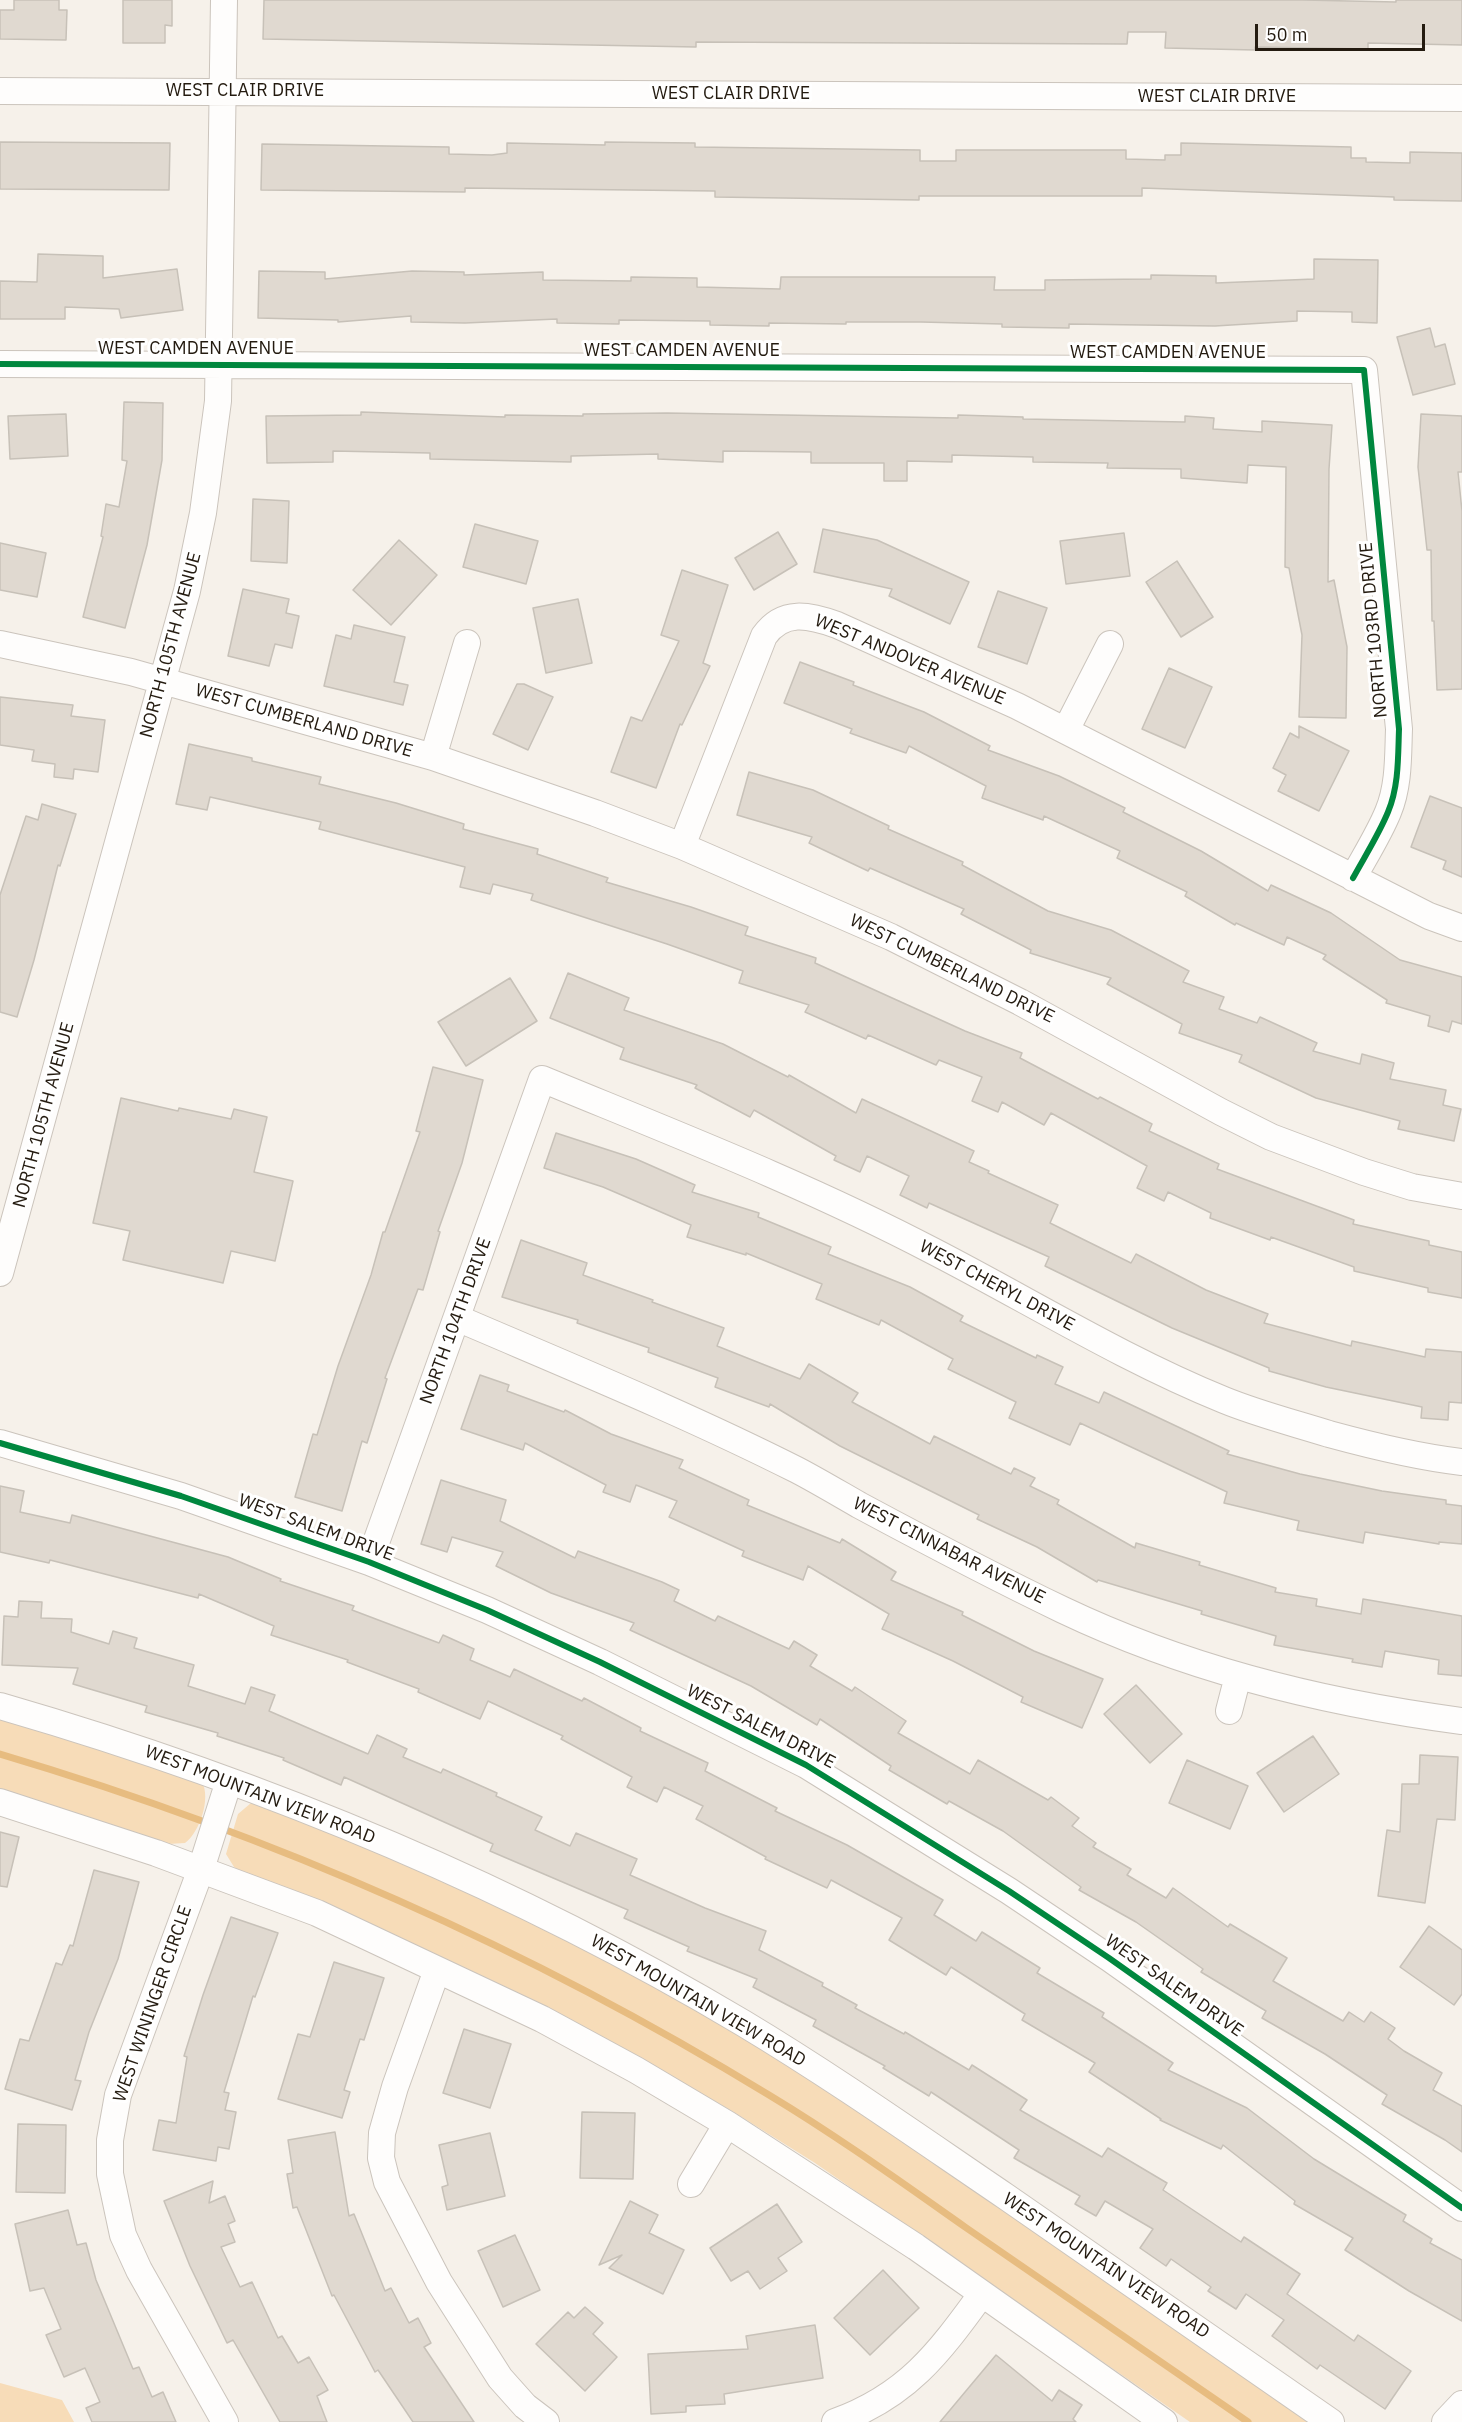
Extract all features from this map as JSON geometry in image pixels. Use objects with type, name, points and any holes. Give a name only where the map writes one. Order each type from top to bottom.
[{"type":"street","name":"NORTH 105TH AVENUE","points":[[0,1273],[196,550],[213,451],[220,363],[224,0]]},
{"type":"street","name":"WEST CLAIR DRIVE","points":[[0,91],[1462,98]]},
{"type":"street","name":"WEST CAMDEN AVENUE","points":[[0,364],[220,363],[1364,370]]},
{"type":"street","name":"NORTH 103RD DRIVE","points":[[1353,878],[1389,811],[1396,784],[1399,729],[1364,370]]},
{"type":"street","name":"WEST ANDOVER AVENUE","points":[[682,846],[764,636],[772,625],[791,617],[812,616],[837,625],[1017,706],[1429,916],[1462,928]]},
{"type":"street","name":"WEST CUMBERLAND DRIVE","points":[[433,757],[466,643]]},
{"type":"street","name":"WEST CUMBERLAND DRIVE","points":[[0,644],[162,681],[433,757],[595,813],[682,846],[891,937],[1020,1002],[1271,1137],[1364,1172],[1412,1187],[1462,1196]]},
{"type":"street","points":[[1066,730],[1110,644]]},
{"type":"street","name":"NORTH 104TH DRIVE","points":[[369,1562],[542,1079]]},
{"type":"street","name":"WEST CHERYL DRIVE","points":[[542,1079],[719,1152],[830,1202],[932,1250],[1053,1317],[1156,1369],[1225,1400],[1365,1444],[1462,1462]]},
{"type":"street","name":"WEST CINNABAR AVENUE","points":[[457,1318],[733,1438],[1065,1611],[1182,1658],[1238,1676],[1353,1705],[1462,1721]]},
{"type":"street","name":"WEST SALEM DRIVE","points":[[0,1443],[181,1496],[369,1562],[487,1611],[600,1662],[806,1766],[909,1827],[1036,1909],[1462,2208]]},
{"type":"street","points":[[1229,1711],[1238,1676]]},
{"type":"street","name":"WEST MOUNTAIN VIEW ROAD","points":[[0,1706],[83,1730],[229,1780],[304,1809],[391,1845],[530,1909],[621,1955],[742,2023],[881,2111],[1332,2422]]},
{"type":"street","name":"WEST WININGER CIRCLE","points":[[225,2422],[139,2270],[123,2235],[110,2174],[110,2140],[118,2095],[201,1869],[229,1780]]},
{"type":"street","points":[[0,1802],[201,1869],[317,1913],[552,2025],[636,2070],[727,2124],[907,2241],[1164,2422]]},
{"type":"street","points":[[437,1970],[395,2087],[382,2133],[381,2158],[387,2182],[439,2282],[500,2378],[525,2406],[546,2422]]},
{"type":"street","points":[[691,2184],[727,2124]]},
{"type":"street","points":[[835,2422],[856,2415],[916,2376],[936,2355],[981,2295]]},
{"type":"street","points":[[1445,2422],[1462,2404]]},
{"type":"shaded area","points":[[0,1716],[202,1782],[205,1805],[195,1831],[185,1843],[168,1844],[0,1790]]},
{"type":"shaded area","points":[[251,1803],[263,1803],[548,1928],[782,2057],[1314,2422],[1190,2422],[815,2163],[732,2111],[611,2042],[465,1969],[383,1930],[242,1872],[234,1867],[226,1854],[238,1814]]},
{"type":"shaded area","points":[[0,2383],[62,2400],[74,2422],[0,2422]]},
{"type":"building","points":[[14,0],[59,0],[59,10],[67,10],[66,40],[0,39],[0,10],[14,10]]},
{"type":"building","points":[[123,0],[172,0],[172,26],[165,25],[165,43],[123,43]]},
{"type":"building","points":[[264,0],[1303,0],[1396,2],[1396,0],[1462,0],[1462,45],[1368,43],[1368,49],[1165,48],[1166,32],[1128,32],[1127,44],[696,42],[696,47],[263,39]]},
{"type":"building","points":[[0,142],[170,143],[169,190],[0,189]]},
{"type":"building","points":[[605,142],[695,143],[695,147],[920,150],[920,161],[956,161],[956,150],[1126,150],[1126,159],[1165,160],[1165,155],[1181,155],[1181,143],[1351,147],[1351,158],[1366,158],[1366,162],[1410,163],[1410,152],[1462,153],[1462,201],[1142,188],[1142,196],[919,196],[919,200],[715,197],[715,191],[465,188],[465,192],[261,190],[262,144],[449,147],[449,154],[492,155],[507,153],[507,143],[605,145]]},
{"type":"building","points":[[38,254],[103,256],[103,278],[177,269],[183,310],[121,318],[119,309],[65,307],[65,319],[0,319],[0,281],[37,282]]},
{"type":"building","points":[[1314,259],[1378,260],[1377,323],[1352,322],[1352,312],[1297,311],[1297,321],[1215,326],[1069,324],[1069,328],[921,322],[769,323],[769,326],[710,325],[710,321],[619,320],[619,324],[557,323],[557,319],[465,323],[411,322],[411,316],[338,322],[338,320],[258,318],[259,271],[325,272],[325,279],[412,271],[464,272],[464,275],[543,272],[543,280],[631,281],[631,277],[697,278],[697,287],[780,289],[781,277],[995,277],[994,290],[1045,290],[1045,280],[1151,279],[1151,275],[1216,276],[1216,283],[1314,279]]},
{"type":"building","points":[[1430,328],[1435,347],[1445,344],[1455,384],[1413,395],[1397,337]]},
{"type":"building","points":[[124,402],[163,403],[162,460],[147,545],[125,628],[83,617],[103,537],[101,536],[106,504],[119,507],[127,461],[122,460]]},
{"type":"building","points":[[361,412],[505,417],[505,415],[583,416],[583,414],[667,413],[958,418],[958,415],[1023,417],[1023,419],[1185,422],[1185,416],[1214,418],[1213,429],[1262,432],[1262,421],[1332,425],[1329,469],[1328,582],[1334,580],[1347,647],[1346,718],[1299,717],[1302,635],[1289,568],[1285,567],[1286,467],[1248,465],[1247,483],[1181,478],[1181,469],[1107,468],[1108,463],[1033,462],[1033,457],[952,455],[952,462],[907,461],[907,481],[884,481],[884,463],[811,463],[811,452],[723,451],[723,462],[658,459],[658,454],[571,456],[571,462],[430,459],[430,453],[333,451],[333,462],[267,463],[266,416],[361,415]]},
{"type":"building","points":[[66,414],[68,456],[10,459],[8,416]]},
{"type":"building","points":[[1421,414],[1462,416],[1462,472],[1458,472],[1462,511],[1462,689],[1437,690],[1434,621],[1432,621],[1431,550],[1427,550],[1418,467]]},
{"type":"building","points":[[253,499],[289,501],[287,563],[251,561]]},
{"type":"building","points":[[475,524],[538,541],[526,584],[463,567]]},
{"type":"building","points":[[823,529],[877,540],[969,582],[950,624],[889,596],[892,589],[814,572]]},
{"type":"building","points":[[778,532],[797,564],[754,590],[735,558]]},
{"type":"building","points":[[1124,533],[1130,576],[1066,584],[1060,541]]},
{"type":"building","points":[[399,540],[437,575],[391,625],[353,590]]},
{"type":"building","points":[[0,543],[46,553],[37,597],[0,590]]},
{"type":"building","points":[[1177,561],[1213,617],[1181,637],[1146,582]]},
{"type":"building","points":[[682,570],[728,585],[703,663],[710,666],[682,725],[680,724],[656,788],[611,772],[631,717],[642,721],[679,641],[661,635]]},
{"type":"building","points":[[243,589],[289,599],[286,613],[299,616],[292,648],[275,644],[269,666],[228,656]]},
{"type":"building","points":[[998,591],[1047,608],[1027,664],[978,647]]},
{"type":"building","points":[[578,599],[592,663],[546,673],[533,608]]},
{"type":"building","points":[[354,625],[405,637],[394,682],[408,685],[403,705],[324,686],[336,635],[351,639]]},
{"type":"building","points":[[800,662],[924,712],[990,746],[988,750],[1059,776],[1125,808],[1123,812],[1201,851],[1268,891],[1271,885],[1331,913],[1400,960],[1462,977],[1462,1024],[1452,1021],[1449,1032],[1428,1026],[1430,1016],[1386,1003],[1387,1000],[1323,959],[1326,955],[1287,937],[1284,945],[1236,923],[1235,925],[1185,896],[1187,892],[1117,858],[1120,851],[1044,816],[1043,820],[982,798],[986,786],[909,746],[906,753],[850,733],[852,729],[784,703]]},
{"type":"building","points":[[1169,668],[1212,687],[1185,748],[1142,729]]},
{"type":"building","points":[[517,684],[524,684],[553,697],[528,750],[493,734]]},
{"type":"building","points":[[0,697],[73,705],[71,716],[105,720],[98,772],[74,769],[73,779],[54,777],[55,764],[32,761],[34,750],[0,745]]},
{"type":"building","points":[[1299,726],[1349,751],[1319,811],[1278,791],[1286,775],[1273,768],[1290,733],[1299,738]]},
{"type":"building","points":[[189,744],[321,777],[319,784],[396,803],[464,824],[463,829],[538,849],[537,854],[608,878],[606,882],[691,907],[748,927],[745,935],[816,958],[815,963],[965,1031],[1022,1053],[1020,1058],[1152,1124],[1149,1131],[1219,1164],[1217,1169],[1354,1220],[1353,1224],[1429,1241],[1429,1245],[1462,1252],[1462,1298],[1428,1292],[1428,1288],[1354,1271],[1354,1267],[1210,1218],[1211,1213],[1168,1192],[1164,1201],[1137,1188],[1147,1166],[1051,1113],[1044,1125],[1002,1102],[998,1112],[972,1101],[982,1077],[939,1060],[936,1065],[868,1035],[866,1039],[805,1012],[809,1005],[739,983],[743,971],[531,900],[533,894],[493,884],[490,894],[460,887],[465,867],[319,829],[321,822],[210,797],[207,810],[176,804]]},
{"type":"building","points":[[749,772],[813,790],[889,826],[888,829],[963,862],[962,865],[1048,911],[1111,930],[1189,971],[1183,982],[1224,997],[1219,1009],[1257,1023],[1260,1017],[1317,1043],[1313,1051],[1360,1064],[1362,1054],[1394,1063],[1390,1079],[1446,1090],[1443,1105],[1461,1109],[1454,1141],[1398,1129],[1400,1121],[1316,1098],[1239,1062],[1242,1055],[1179,1033],[1182,1024],[1107,984],[1111,978],[1030,953],[1031,950],[961,914],[964,909],[870,868],[868,871],[809,843],[812,837],[737,815]]},
{"type":"building","points":[[1430,796],[1462,808],[1462,877],[1443,869],[1446,861],[1411,847]]},
{"type":"building","points":[[42,804],[76,814],[60,866],[58,865],[17,1017],[0,1012],[0,895],[26,816],[38,820]]},
{"type":"building","points":[[568,973],[629,998],[624,1010],[723,1044],[788,1077],[789,1075],[856,1113],[862,1099],[974,1151],[969,1162],[1058,1205],[1050,1223],[1131,1263],[1136,1254],[1206,1290],[1268,1314],[1264,1323],[1351,1346],[1352,1341],[1425,1357],[1426,1349],[1462,1352],[1462,1403],[1449,1402],[1448,1420],[1421,1418],[1422,1407],[1326,1387],[1269,1371],[1269,1368],[1172,1328],[1045,1266],[1049,1257],[929,1203],[927,1208],[900,1195],[909,1176],[867,1156],[860,1172],[834,1160],[836,1156],[754,1110],[750,1117],[695,1088],[697,1085],[620,1059],[624,1048],[550,1018]]},
{"type":"building","points":[[510,978],[537,1021],[466,1066],[438,1022]]},
{"type":"building","points":[[433,1067],[483,1080],[462,1163],[438,1231],[440,1232],[423,1290],[418,1289],[385,1378],[387,1379],[367,1443],[362,1441],[342,1511],[295,1497],[313,1434],[317,1435],[338,1366],[371,1275],[383,1232],[385,1232],[420,1132],[416,1131]]},
{"type":"building","points":[[121,1098],[178,1111],[179,1108],[231,1119],[234,1109],[267,1117],[254,1172],[293,1181],[275,1261],[231,1251],[223,1283],[123,1260],[130,1231],[93,1223]]},
{"type":"building","points":[[556,1133],[636,1159],[695,1185],[692,1192],[759,1213],[758,1217],[831,1247],[828,1254],[910,1287],[963,1316],[960,1321],[1036,1358],[1037,1355],[1063,1367],[1055,1384],[1099,1403],[1104,1392],[1229,1451],[1227,1454],[1300,1474],[1382,1491],[1446,1500],[1446,1504],[1462,1506],[1462,1544],[1439,1542],[1439,1544],[1365,1532],[1363,1543],[1297,1530],[1299,1521],[1224,1503],[1227,1492],[1080,1423],[1070,1445],[1009,1418],[1016,1402],[948,1369],[953,1359],[881,1320],[879,1325],[816,1299],[822,1284],[746,1253],[746,1255],[687,1237],[691,1225],[603,1187],[544,1168]]},
{"type":"building","points":[[521,1240],[587,1263],[583,1275],[724,1328],[717,1346],[800,1379],[809,1364],[858,1393],[852,1402],[930,1444],[934,1436],[1011,1474],[1014,1468],[1035,1478],[1030,1486],[1059,1500],[1057,1504],[1135,1548],[1136,1543],[1276,1588],[1275,1592],[1317,1599],[1316,1606],[1361,1614],[1363,1599],[1462,1616],[1462,1676],[1438,1674],[1439,1660],[1385,1651],[1382,1667],[1352,1662],[1353,1659],[1274,1645],[1276,1636],[1201,1614],[1202,1611],[1098,1580],[1097,1582],[1037,1547],[977,1519],[979,1515],[840,1446],[770,1404],[769,1407],[715,1387],[718,1378],[648,1352],[649,1348],[577,1323],[578,1320],[502,1297]]},
{"type":"building","points":[[480,1375],[509,1385],[507,1391],[564,1412],[565,1410],[611,1434],[683,1460],[679,1468],[749,1500],[747,1505],[840,1543],[842,1539],[896,1572],[891,1580],[963,1612],[962,1615],[1034,1651],[1103,1679],[1082,1728],[1021,1702],[1023,1697],[953,1661],[882,1629],[889,1614],[808,1566],[803,1580],[742,1556],[744,1551],[669,1517],[677,1501],[636,1485],[630,1502],[603,1492],[606,1485],[525,1443],[523,1450],[461,1429]]},
{"type":"building","points":[[441,1480],[506,1500],[500,1521],[575,1558],[578,1551],[662,1582],[679,1590],[674,1601],[715,1621],[718,1616],[789,1649],[794,1641],[817,1655],[810,1666],[852,1691],[855,1687],[906,1721],[898,1733],[970,1774],[978,1760],[1048,1800],[1051,1797],[1079,1818],[1072,1826],[1096,1843],[1093,1847],[1131,1869],[1127,1875],[1166,1898],[1173,1888],[1228,1927],[1230,1924],[1287,1958],[1273,1981],[1343,2021],[1349,2012],[1364,2022],[1371,2012],[1395,2028],[1388,2039],[1442,2073],[1433,2090],[1462,2106],[1462,2152],[1382,2104],[1387,2095],[1325,2054],[1262,2018],[1266,2011],[1201,1972],[1203,1969],[1136,1922],[1079,1890],[1081,1887],[1003,1831],[949,1801],[947,1804],[889,1770],[891,1766],[820,1719],[817,1725],[751,1686],[630,1630],[634,1623],[551,1593],[496,1566],[503,1552],[452,1537],[447,1552],[421,1544]]},
{"type":"building","points":[[0,1486],[24,1491],[20,1512],[70,1523],[72,1515],[228,1557],[281,1579],[280,1581],[354,1606],[352,1610],[439,1643],[443,1635],[474,1649],[470,1660],[510,1677],[514,1669],[582,1701],[584,1698],[641,1728],[640,1731],[708,1763],[705,1771],[777,1808],[775,1811],[847,1845],[943,1900],[934,1915],[976,1941],[982,1932],[1040,1968],[1037,1973],[1104,2013],[1102,2017],[1173,2063],[1168,2070],[1247,2108],[1314,2159],[1406,2215],[1403,2221],[1432,2239],[1430,2243],[1462,2260],[1462,2321],[1409,2291],[1345,2250],[1353,2238],[1294,2204],[1295,2201],[1223,2145],[1221,2149],[1160,2120],[1089,2072],[1095,2063],[1022,2020],[1025,2014],[951,1967],[946,1975],[889,1940],[902,1918],[831,1880],[827,1888],[765,1859],[766,1857],[696,1819],[703,1806],[664,1787],[657,1802],[627,1787],[632,1777],[561,1739],[563,1736],[488,1701],[480,1719],[418,1692],[419,1689],[347,1662],[348,1660],[271,1635],[274,1626],[199,1594],[198,1598],[50,1560],[49,1563],[0,1552]]},
{"type":"building","points":[[19,1601],[42,1602],[41,1618],[72,1619],[71,1632],[109,1644],[113,1631],[137,1638],[134,1648],[194,1665],[188,1686],[245,1704],[251,1687],[275,1695],[269,1711],[368,1754],[377,1735],[407,1749],[403,1757],[441,1773],[443,1769],[497,1793],[496,1796],[542,1817],[535,1830],[570,1846],[576,1833],[637,1859],[630,1875],[705,1908],[766,1931],[759,1950],[823,1983],[822,1986],[857,2005],[855,2008],[904,2034],[905,2032],[969,2070],[972,2065],[1027,2100],[1020,2110],[1102,2157],[1108,2148],[1167,2183],[1163,2190],[1241,2242],[1244,2237],[1300,2274],[1287,2294],[1354,2341],[1358,2335],[1411,2371],[1385,2409],[1320,2365],[1317,2369],[1272,2336],[1284,2320],[1246,2294],[1236,2309],[1208,2291],[1211,2287],[1171,2259],[1166,2266],[1140,2248],[1153,2229],[1105,2201],[1096,2216],[1075,2204],[1080,2196],[1014,2158],[1019,2150],[931,2092],[929,2096],[883,2068],[885,2066],[813,2026],[816,2020],[753,1987],[757,1979],[687,1951],[689,1947],[624,1918],[628,1910],[490,1851],[493,1844],[344,1777],[341,1785],[283,1760],[284,1758],[217,1736],[218,1733],[145,1712],[147,1706],[73,1684],[78,1668],[2,1665],[4,1616],[18,1617]]},
{"type":"building","points":[[1136,1685],[1182,1734],[1150,1763],[1104,1714]]},
{"type":"building","points":[[1313,1736],[1339,1774],[1284,1812],[1257,1773]]},
{"type":"building","points":[[1420,1755],[1458,1757],[1455,1820],[1437,1819],[1425,1903],[1378,1896],[1387,1830],[1400,1832],[1402,1784],[1419,1784]]},
{"type":"building","points":[[1187,1760],[1248,1786],[1230,1829],[1169,1803]]},
{"type":"building","points":[[0,1832],[19,1837],[7,1887],[0,1886]]},
{"type":"building","points":[[94,1870],[139,1882],[118,1959],[89,2032],[75,2080],[81,2081],[72,2110],[5,2089],[20,2039],[29,2041],[56,1963],[62,1965],[70,1945],[73,1946]]},
{"type":"building","points":[[231,1917],[278,1933],[255,1997],[253,1996],[224,2092],[229,2093],[225,2110],[236,2112],[229,2149],[218,2147],[216,2161],[153,2150],[159,2120],[176,2123],[187,2057],[184,2056]]},
{"type":"building","points":[[1429,1926],[1462,1950],[1462,1994],[1454,2005],[1400,1967]]},
{"type":"building","points":[[334,1962],[384,1978],[364,2040],[360,2039],[344,2090],[350,2092],[342,2118],[278,2099],[298,2034],[310,2037]]},
{"type":"building","points":[[464,2029],[511,2044],[490,2108],[443,2093]]},
{"type":"building","points":[[582,2112],[635,2113],[633,2179],[580,2178]]},
{"type":"building","points":[[18,2124],[66,2125],[65,2193],[16,2192]]},
{"type":"building","points":[[335,2132],[349,2216],[354,2214],[385,2291],[391,2288],[409,2323],[418,2318],[431,2343],[424,2347],[474,2422],[413,2422],[378,2370],[375,2372],[334,2295],[332,2296],[297,2207],[293,2208],[287,2174],[293,2173],[288,2140]]},
{"type":"building","points":[[490,2133],[505,2196],[447,2210],[442,2187],[448,2185],[439,2145]]},
{"type":"building","points":[[213,2181],[209,2203],[225,2196],[235,2221],[228,2224],[235,2242],[221,2247],[240,2287],[252,2282],[278,2338],[282,2336],[298,2363],[309,2357],[328,2390],[317,2396],[327,2422],[280,2422],[233,2340],[227,2343],[190,2266],[164,2201]]},
{"type":"building","points":[[630,2201],[658,2215],[649,2233],[684,2250],[663,2294],[609,2268],[622,2255],[599,2265]]},
{"type":"building","points":[[777,2204],[802,2242],[778,2258],[787,2271],[760,2289],[748,2271],[731,2281],[710,2248]]},
{"type":"building","points":[[68,2210],[77,2245],[86,2243],[96,2280],[133,2369],[139,2367],[152,2397],[163,2392],[176,2422],[92,2422],[86,2408],[100,2402],[85,2368],[64,2377],[46,2335],[61,2329],[44,2288],[30,2291],[15,2224]]},
{"type":"building","points":[[515,2235],[540,2290],[503,2307],[478,2251]]},
{"type":"building","points":[[883,2270],[919,2308],[870,2355],[834,2318]]},
{"type":"building","points":[[585,2307],[603,2323],[593,2334],[617,2357],[585,2391],[536,2344],[568,2312],[574,2318]]},
{"type":"building","points":[[815,2325],[823,2378],[724,2394],[725,2404],[686,2406],[686,2412],[651,2414],[648,2354],[748,2349],[746,2336]]},
{"type":"building","points":[[996,2355],[1052,2401],[1059,2390],[1082,2405],[1073,2419],[1076,2422],[940,2422]]},
{"type":"waterway","points":[[0,1754],[200,1820],[299,1858],[396,1899],[586,1991],[678,2041],[819,2127],[1248,2422]]},
{"type":"cycle path","points":[[0,364],[1364,370],[1399,729],[1397,771],[1392,802],[1353,878]]},
{"type":"cycle path","points":[[0,1443],[181,1496],[369,1562],[487,1610],[600,1662],[806,1765],[1009,1891],[1109,1958],[1462,2208]]}]
